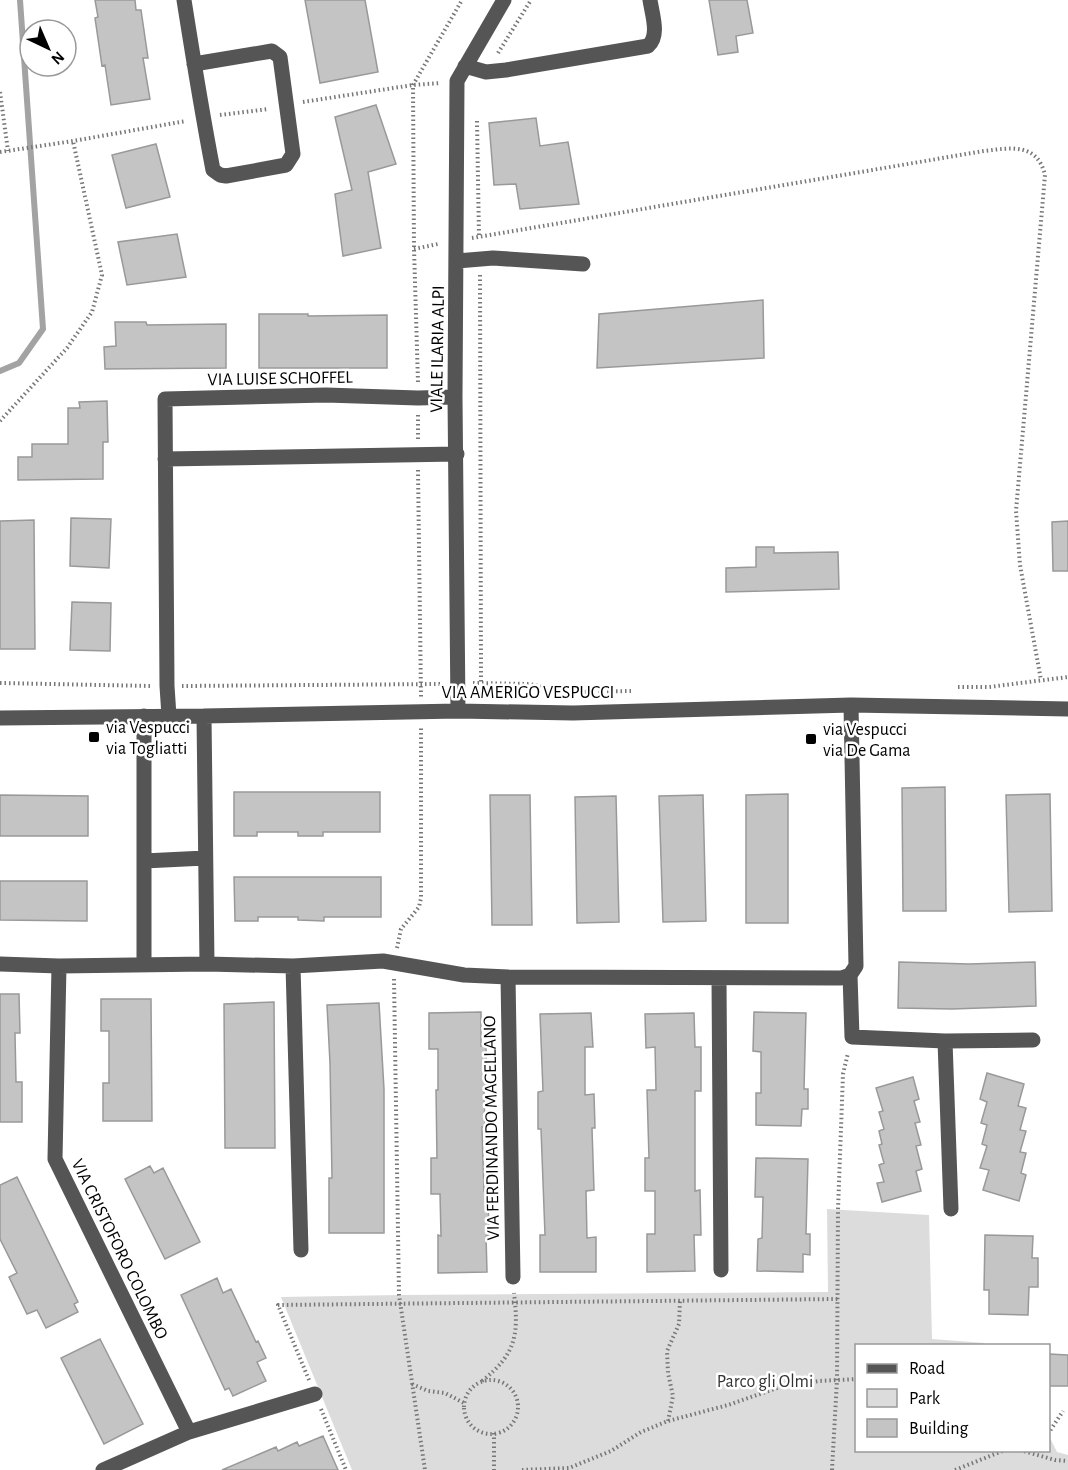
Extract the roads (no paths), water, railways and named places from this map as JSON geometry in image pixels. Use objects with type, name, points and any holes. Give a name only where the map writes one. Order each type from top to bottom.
[{"type":"street","points":[[184,0],[194,64],[203,117],[213,170],[226,176],[286,165],[293,154],[280,57],[272,51],[194,64]]},
{"type":"street","name":"VIALE ILARIA ALPI","points":[[458,711],[455,397],[457,81],[504,0]]},
{"type":"street","points":[[465,66],[486,72],[499,71],[648,46],[653,42],[655,34],[650,0]]},
{"type":"street","points":[[457,261],[493,258],[583,264]]},
{"type":"street","name":"VIA LUISE SCHOFFEL","points":[[169,716],[166,686],[165,399],[326,395],[455,397]]},
{"type":"street","points":[[165,459],[457,454]]},
{"type":"street","points":[[851,705],[856,966],[850,975],[852,1038],[945,1041],[1033,1040]]},
{"type":"street","name":"VIA AMERIGO VESPUCCI","points":[[0,717],[458,711],[573,713],[851,705],[1068,709]]},
{"type":"street","points":[[144,716],[144,964]]},
{"type":"street","points":[[204,716],[207,964]]},
{"type":"street","points":[[144,861],[205,858]]},
{"type":"street","points":[[0,964],[293,966],[383,961],[464,975],[508,977],[718,979],[841,978],[850,975]]},
{"type":"street","name":"VIA CRISTOFORO COLOMBO","points":[[59,966],[55,1159],[189,1432]]},
{"type":"street","points":[[293,966],[301,1250]]},
{"type":"street","name":"VIA FERDINANDO MAGELLANO","points":[[508,977],[513,1277]]},
{"type":"street","points":[[718,979],[721,1270]]},
{"type":"street","points":[[945,1041],[951,1209]]},
{"type":"street","points":[[103,1470],[189,1432],[315,1394]]},
{"type":"waterway","points":[[0,371],[19,363],[43,329],[20,0]]},
{"type":"place","name":"via Vespucci via Togliatti","points":[[94,737]]},
{"type":"place","name":"via Vespucci via De Gama","points":[[811,739]]},
{"type":"park label","name":"Parco gli Olmi","points":[[765,1381]]}]
